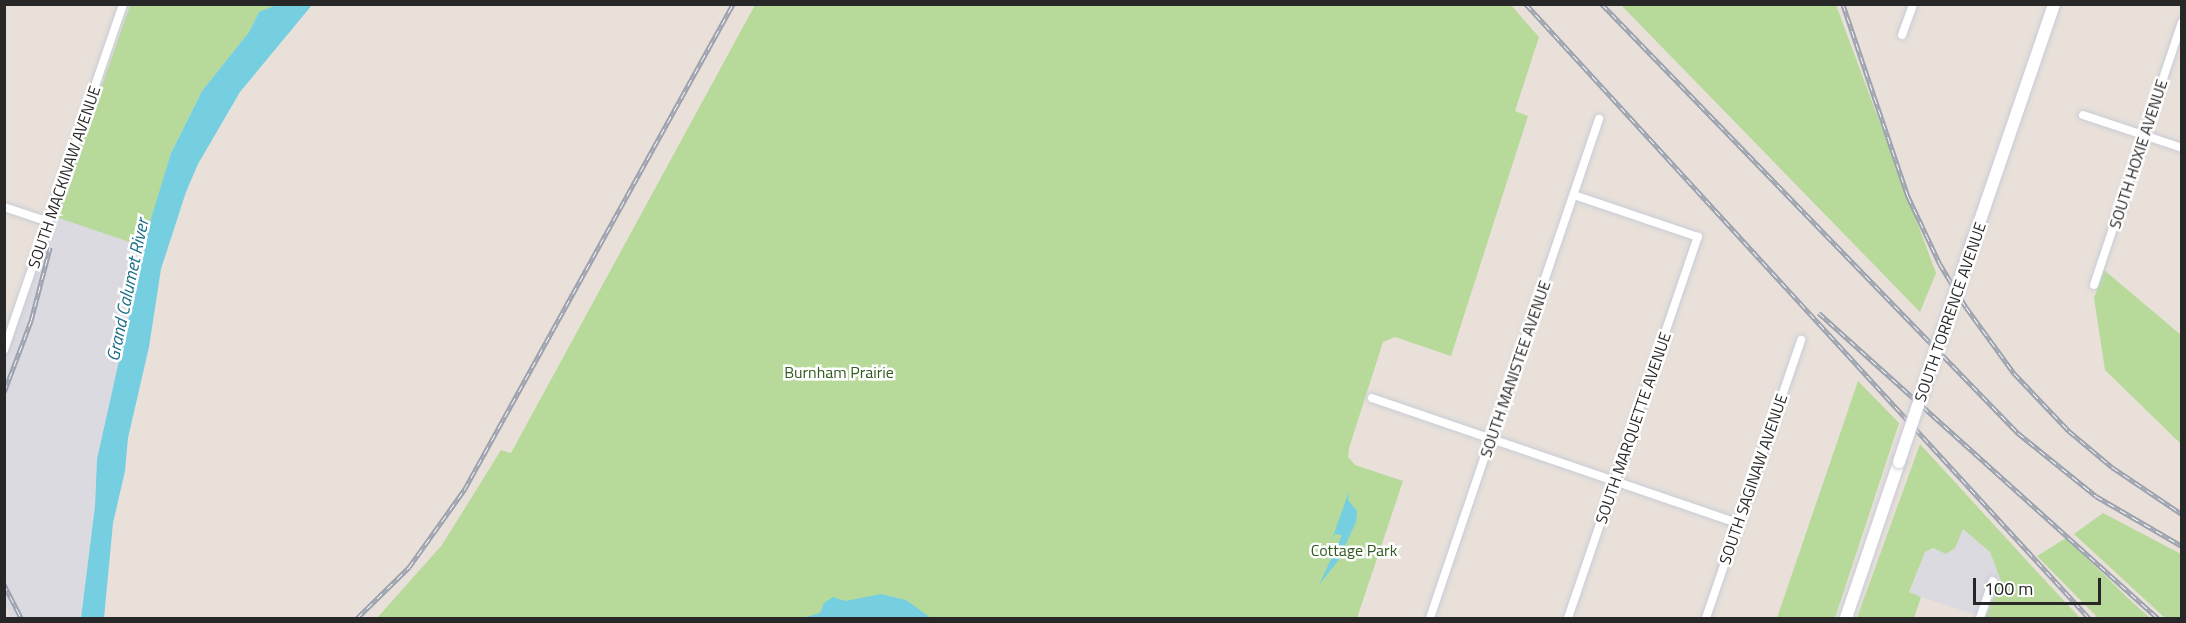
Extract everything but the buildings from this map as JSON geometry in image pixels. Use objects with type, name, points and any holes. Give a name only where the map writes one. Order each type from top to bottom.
[{"type":"main road","name":"SOUTH TORRENCE AVENUE","points":[[1846,618],[2054,4]]},
{"type":"street","name":"SOUTH MACKINAW AVENUE","points":[[4,350],[123,4]]},
{"type":"street","points":[[1902,35],[1913,4]]},
{"type":"street","name":"SOUTH HOXIE AVENUE","points":[[2094,285],[2181,22]]},
{"type":"street","points":[[2083,115],[2181,148]]},
{"type":"street","name":"SOUTH MANISTEE AVENUE","points":[[1430,618],[1599,119]]},
{"type":"street","name":"SOUTH MARQUETTE AVENUE","points":[[1568,618],[1698,237],[1574,195]]},
{"type":"street","points":[[4,207],[49,222]]},
{"type":"street","name":"SOUTH SAGINAW AVENUE","points":[[1706,618],[1801,340]]},
{"type":"street","points":[[1372,398],[1738,523]]},
{"type":"street","points":[[1980,618],[1993,581]]},
{"type":"shaded area","points":[[56,216],[144,247],[97,459],[95,506],[81,618],[11,618],[5,603],[5,354],[43,242],[47,243]]},
{"type":"shaded area","points":[[1962,529],[1990,552],[2001,581],[1986,618],[1909,593],[1925,552],[1931,547],[1935,550]]},
{"type":"green space","name":"Burnham Prairie","points":[[1510,4],[1539,37],[1515,111],[1528,116],[1451,356],[1395,337],[1383,342],[1349,448],[1348,457],[1355,465],[1403,481],[1357,618],[377,618],[442,545],[501,450],[511,453],[755,5]]},
{"type":"green space","points":[[130,5],[278,5],[259,12],[249,32],[202,91],[171,153],[144,247],[56,217]]},
{"type":"green space","points":[[1621,5],[1836,5],[1936,273],[1920,312]]},
{"type":"green space","points":[[2104,270],[2181,335],[2181,444],[2105,370],[2094,298]]},
{"type":"green space","points":[[1858,381],[1899,423],[1835,618],[1777,618]]},
{"type":"green space","points":[[1920,444],[2080,618],[1985,618],[2001,581],[1990,552],[1963,529],[1955,548],[1946,554],[1933,548],[1925,552],[1909,592],[1921,597],[1914,618],[1857,618]]},
{"type":"green space","points":[[2103,513],[2181,554],[2181,618],[2165,618],[2074,534]]},
{"type":"green space","points":[[2066,538],[2150,618],[2098,618],[2037,556]]},
{"type":"water","points":[[279,4],[312,5],[240,92],[198,164],[186,192],[161,269],[149,347],[128,438],[125,471],[113,523],[104,618],[81,618],[95,506],[97,459],[150,222],[171,153],[202,91],[249,32],[259,12]]},
{"type":"water","points":[[1349,491],[1348,500],[1357,511],[1356,522],[1338,561],[1319,585],[1342,535],[1335,534],[1331,542]]},
{"type":"water","points":[[881,594],[906,600],[931,618],[802,618],[820,613],[824,603],[833,597],[845,601]]},
{"type":"railway","points":[[357,618],[409,567],[464,490],[733,4]]},
{"type":"railway","points":[[1526,4],[2089,618]]},
{"type":"railway","points":[[1602,4],[2018,433],[2096,496],[2182,546]]},
{"type":"railway","points":[[1843,4],[1908,196],[1940,264],[1966,307],[2014,373],[2069,431],[2112,467],[2182,514]]},
{"type":"railway","points":[[4,392],[31,320],[50,247]]},
{"type":"railway","points":[[1819,313],[2158,618]]},
{"type":"railway","points":[[4,584],[21,618]]},
{"type":"water label","name":"Grand Calumet River","points":[[128,290]]},
{"type":"park label","name":"Cottage Park","points":[[1354,550]]}]
